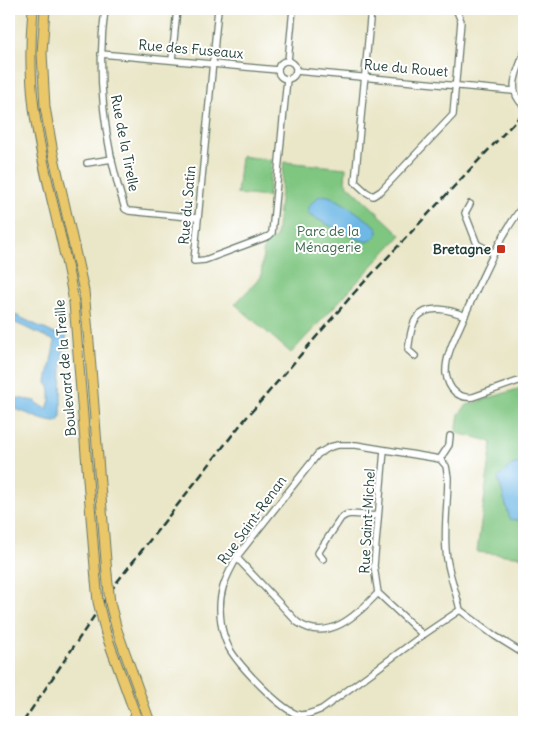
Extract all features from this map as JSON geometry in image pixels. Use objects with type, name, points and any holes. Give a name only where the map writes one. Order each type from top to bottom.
[{"type":"main road","name":"Boulevard de la Treille","points":[[33,9],[31,61],[33,100],[38,134],[68,266],[74,303],[98,602],[106,634],[138,722]]},
{"type":"main road","name":"Boulevard de la Treille","points":[[45,9],[42,53],[45,107],[53,153],[84,290],[110,602],[116,630],[150,722]]},
{"type":"street","name":"Rue de la Tirelle","points":[[105,9],[101,54],[102,98],[112,159],[125,209],[198,218]]},
{"type":"street","points":[[172,60],[177,9]]},
{"type":"street","name":"Rue du Satin","points":[[218,9],[194,261],[211,258],[269,236],[272,233],[287,79]]},
{"type":"street","points":[[288,61],[294,9]]},
{"type":"street","points":[[371,9],[355,182],[373,196],[381,191],[453,115],[461,20],[456,9]]},
{"type":"street","points":[[524,53],[513,90],[524,106]]},
{"type":"street","name":"Rue des Fuseaux","points":[[101,54],[278,70]]},
{"type":"street","points":[[288,61],[293,63],[296,71],[292,78],[287,79],[280,75],[278,70],[282,62],[288,61]]},
{"type":"street","name":"Rue du Rouet","points":[[296,71],[513,90]]},
{"type":"street","points":[[87,164],[112,159]]},
{"type":"street","points":[[470,204],[466,213],[477,244],[494,253]]},
{"type":"street","points":[[524,204],[494,253],[477,287],[448,356],[446,372],[449,384],[454,392],[460,396],[474,397],[524,379]]},
{"type":"street","points":[[415,356],[408,350],[416,318],[422,313],[438,308],[464,316]]},
{"type":"street","points":[[450,436],[447,450],[440,459],[446,466],[448,477],[446,551],[449,571],[456,589],[460,610],[495,636],[524,654]]},
{"type":"street","name":"Rue Saint-Renan","points":[[440,459],[356,445],[338,445],[318,454],[237,558],[227,575],[221,593],[220,613],[224,638],[242,666],[278,703],[300,715],[310,714],[322,709],[460,610]]},
{"type":"street","name":"Rue Saint-Michel","points":[[384,450],[374,566],[378,593],[423,635]]},
{"type":"street","points":[[323,560],[318,553],[341,518],[350,514],[378,516]]},
{"type":"street","points":[[237,558],[297,622],[304,628],[311,630],[326,630],[341,624],[378,593]]},
{"type":"green space","points":[[241,156],[272,160],[268,197],[237,194]]},
{"type":"green space","name":"Parc de la Ménagerie","points":[[284,162],[346,168],[345,182],[401,235],[291,353],[235,304],[261,277],[264,244],[276,238]]},
{"type":"green space","points":[[524,387],[524,557],[477,552],[492,443],[456,433],[459,414],[467,405]]},
{"type":"water","points":[[319,196],[332,197],[345,205],[377,227],[378,233],[368,242],[357,239],[311,216],[308,214],[308,207]]},
{"type":"water","points":[[9,312],[55,334],[59,329],[67,334],[62,359],[61,417],[57,422],[44,420],[9,408],[9,397],[36,401],[36,403],[47,409],[50,400],[50,390],[47,382],[55,341],[9,320]]},
{"type":"water","points":[[524,462],[524,521],[510,519],[498,478],[511,465]]},
{"type":"railway","points":[[23,722],[117,582],[241,424],[354,293],[524,112]]},
{"type":"place","name":"Bretagne","points":[[501,249]]}]
